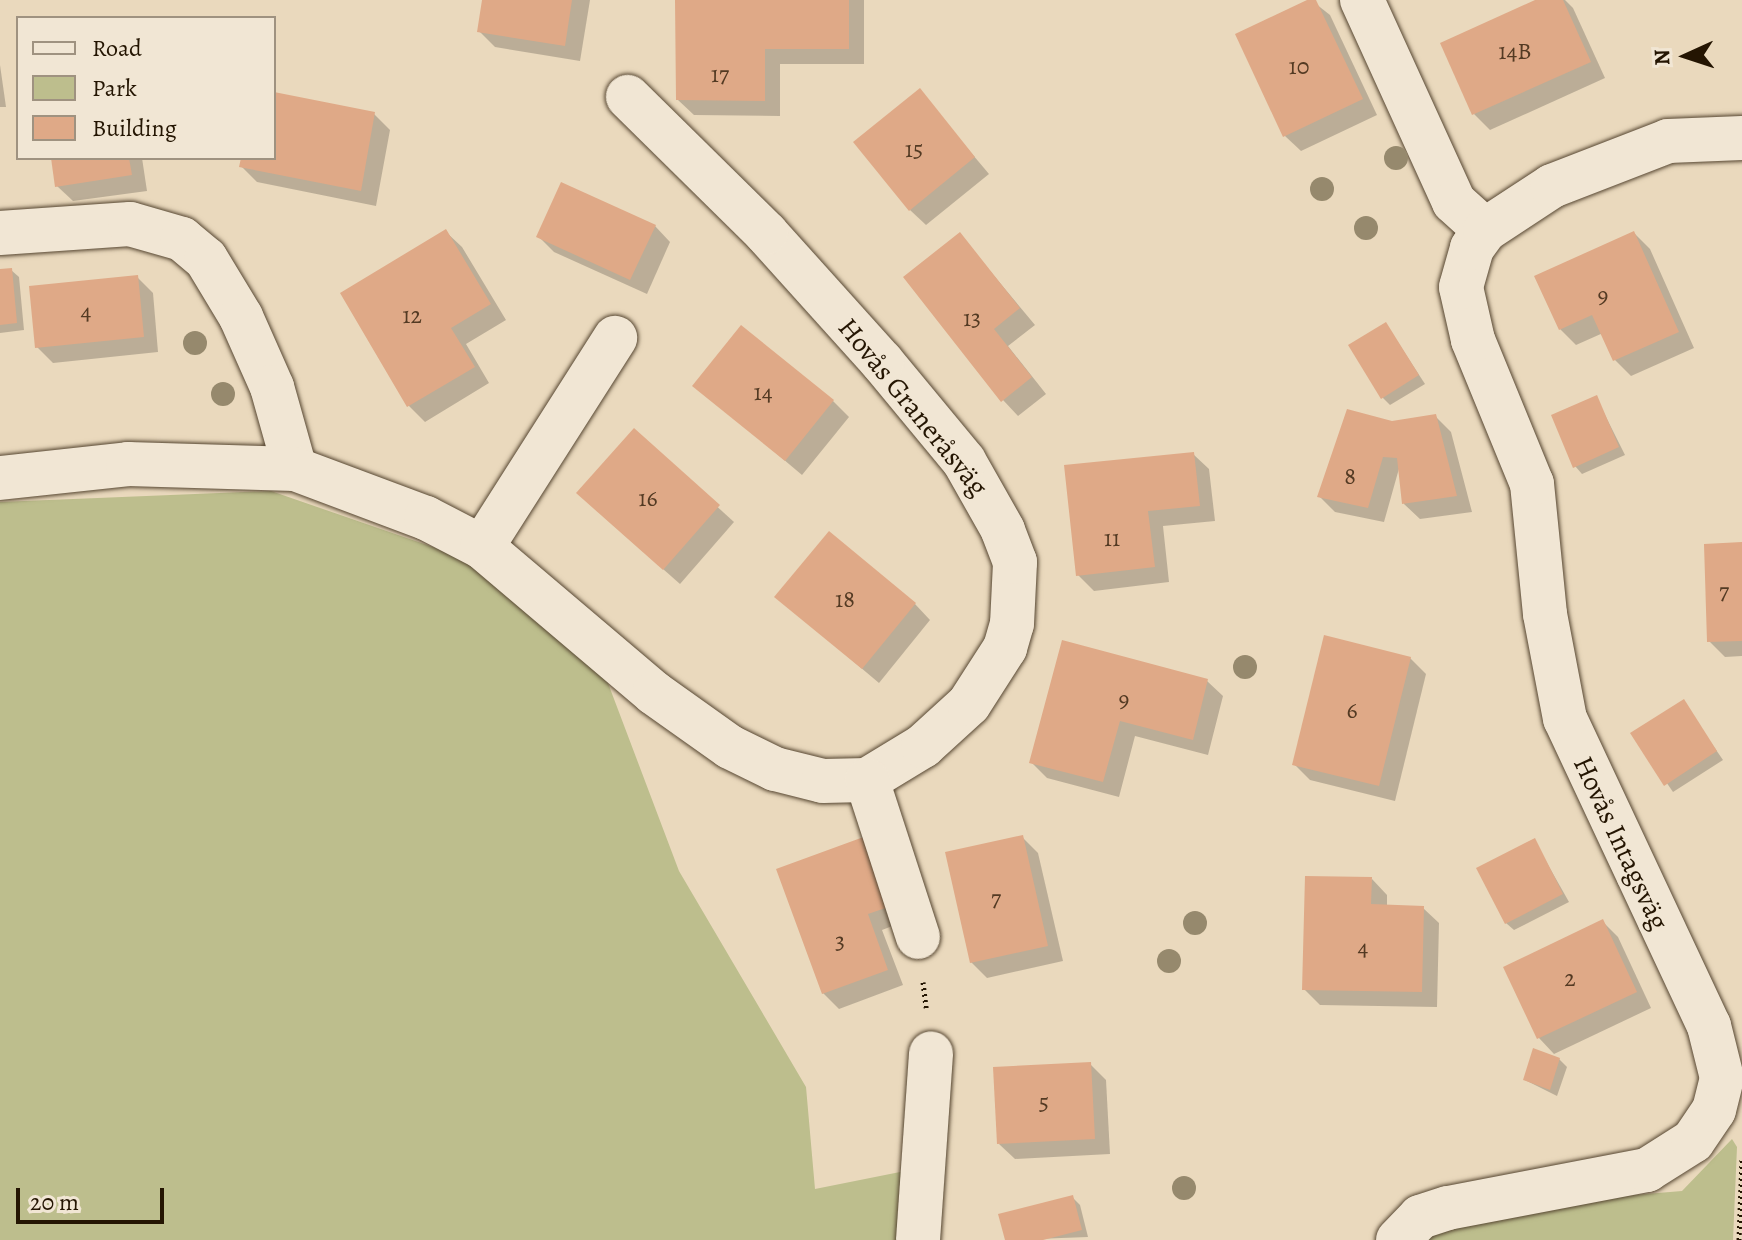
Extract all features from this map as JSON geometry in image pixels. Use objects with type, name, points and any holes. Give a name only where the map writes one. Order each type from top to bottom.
[{"type":"street","points":[[1362,0],[1454,202],[1485,230]]},
{"type":"street","name":"Hovås Graneråsväg","points":[[628,97],[766,233],[891,373],[985,494],[1015,562],[1012,624],[989,676],[969,704],[923,746],[867,780]]},
{"type":"street","name":"Hovås Intagsväg","points":[[1398,1240],[1420,1217],[1448,1208],[1647,1170],[1673,1158],[1706,1126],[1722,1078],[1709,1026],[1565,719],[1545,614],[1532,484],[1463,313],[1466,266],[1485,230],[1552,186],[1668,141],[1742,138]]},
{"type":"street","points":[[0,233],[130,224],[182,239],[206,259],[241,317],[272,387],[295,469]]},
{"type":"street","points":[[482,547],[615,338]]},
{"type":"street","points":[[0,478],[128,464],[295,469],[426,518],[482,547],[654,693],[730,747],[799,776],[867,780],[918,937]]},
{"type":"street","points":[[918,1240],[931,1053]]},
{"type":"path","points":[[918,937],[931,1053]]},
{"type":"path","points":[[1739,1240],[1742,1151]]},
{"type":"green space","points":[[271,491],[456,555],[597,654],[679,871],[806,1087],[815,1189],[905,1171],[909,1240],[0,1240],[0,502]]},
{"type":"green space","points":[[1732,1139],[1737,1147],[1733,1240],[1426,1240],[1436,1229],[1610,1197],[1682,1191]]},
{"type":"building","points":[[482,0],[572,0],[565,46],[477,32]]},
{"type":"building","points":[[675,0],[849,0],[849,49],[765,49],[765,101],[676,100]]},
{"type":"building","points":[[1307,0],[1316,0],[1363,99],[1283,137],[1235,34]]},
{"type":"building","points":[[1535,0],[1563,0],[1591,62],[1472,115],[1440,43]]},
{"type":"building","points":[[920,88],[975,157],[909,211],[853,142]]},
{"type":"building","points":[[276,92],[375,112],[361,191],[239,167],[241,160],[276,160]]},
{"type":"building","points":[[51,160],[129,160],[132,175],[55,187]]},
{"type":"building","points":[[561,182],[656,225],[630,280],[536,237]]},
{"type":"building","points":[[446,229],[491,304],[451,328],[475,367],[407,407],[340,293]]},
{"type":"building","points":[[1634,231],[1679,332],[1613,361],[1592,315],[1559,330],[1534,276]]},
{"type":"building","points":[[960,232],[1020,308],[994,329],[1032,377],[1001,402],[903,277]]},
{"type":"building","points":[[12,268],[17,323],[0,325],[0,269]]},
{"type":"building","points":[[138,275],[144,337],[35,348],[29,286]]},
{"type":"building","points":[[1386,322],[1419,375],[1381,399],[1348,345]]},
{"type":"building","points":[[741,325],[834,400],[785,461],[692,386]]},
{"type":"building","points":[[1597,395],[1619,447],[1573,468],[1551,415]]},
{"type":"building","points":[[1347,409],[1392,421],[1436,414],[1457,496],[1402,504],[1397,458],[1383,457],[1368,508],[1317,497]]},
{"type":"building","points":[[634,428],[720,505],[663,570],[576,493]]},
{"type":"building","points":[[1194,452],[1200,506],[1148,511],[1155,567],[1076,576],[1064,465]]},
{"type":"building","points":[[829,531],[916,603],[862,669],[774,597]]},
{"type":"building","points":[[1742,542],[1742,641],[1707,642],[1704,544]]},
{"type":"building","points":[[1324,635],[1411,657],[1379,786],[1292,765]]},
{"type":"building","points":[[1062,640],[1208,679],[1193,740],[1120,721],[1103,782],[1029,763]]},
{"type":"building","points":[[1684,699],[1717,751],[1664,786],[1630,733]]},
{"type":"building","points":[[869,835],[894,905],[868,914],[888,970],[822,994],[776,869]]},
{"type":"building","points":[[1023,835],[1048,946],[970,963],[945,852]]},
{"type":"building","points":[[1535,838],[1563,894],[1505,924],[1476,868]]},
{"type":"building","points":[[1305,876],[1372,877],[1371,904],[1424,906],[1422,992],[1302,990]]},
{"type":"building","points":[[1603,919],[1637,992],[1537,1039],[1503,967]]},
{"type":"building","points":[[1533,1048],[1560,1058],[1550,1090],[1523,1080]]},
{"type":"building","points":[[1091,1062],[1095,1139],[997,1144],[993,1067]]},
{"type":"building","points":[[1073,1195],[1082,1230],[1043,1240],[1005,1240],[998,1214]]}]
